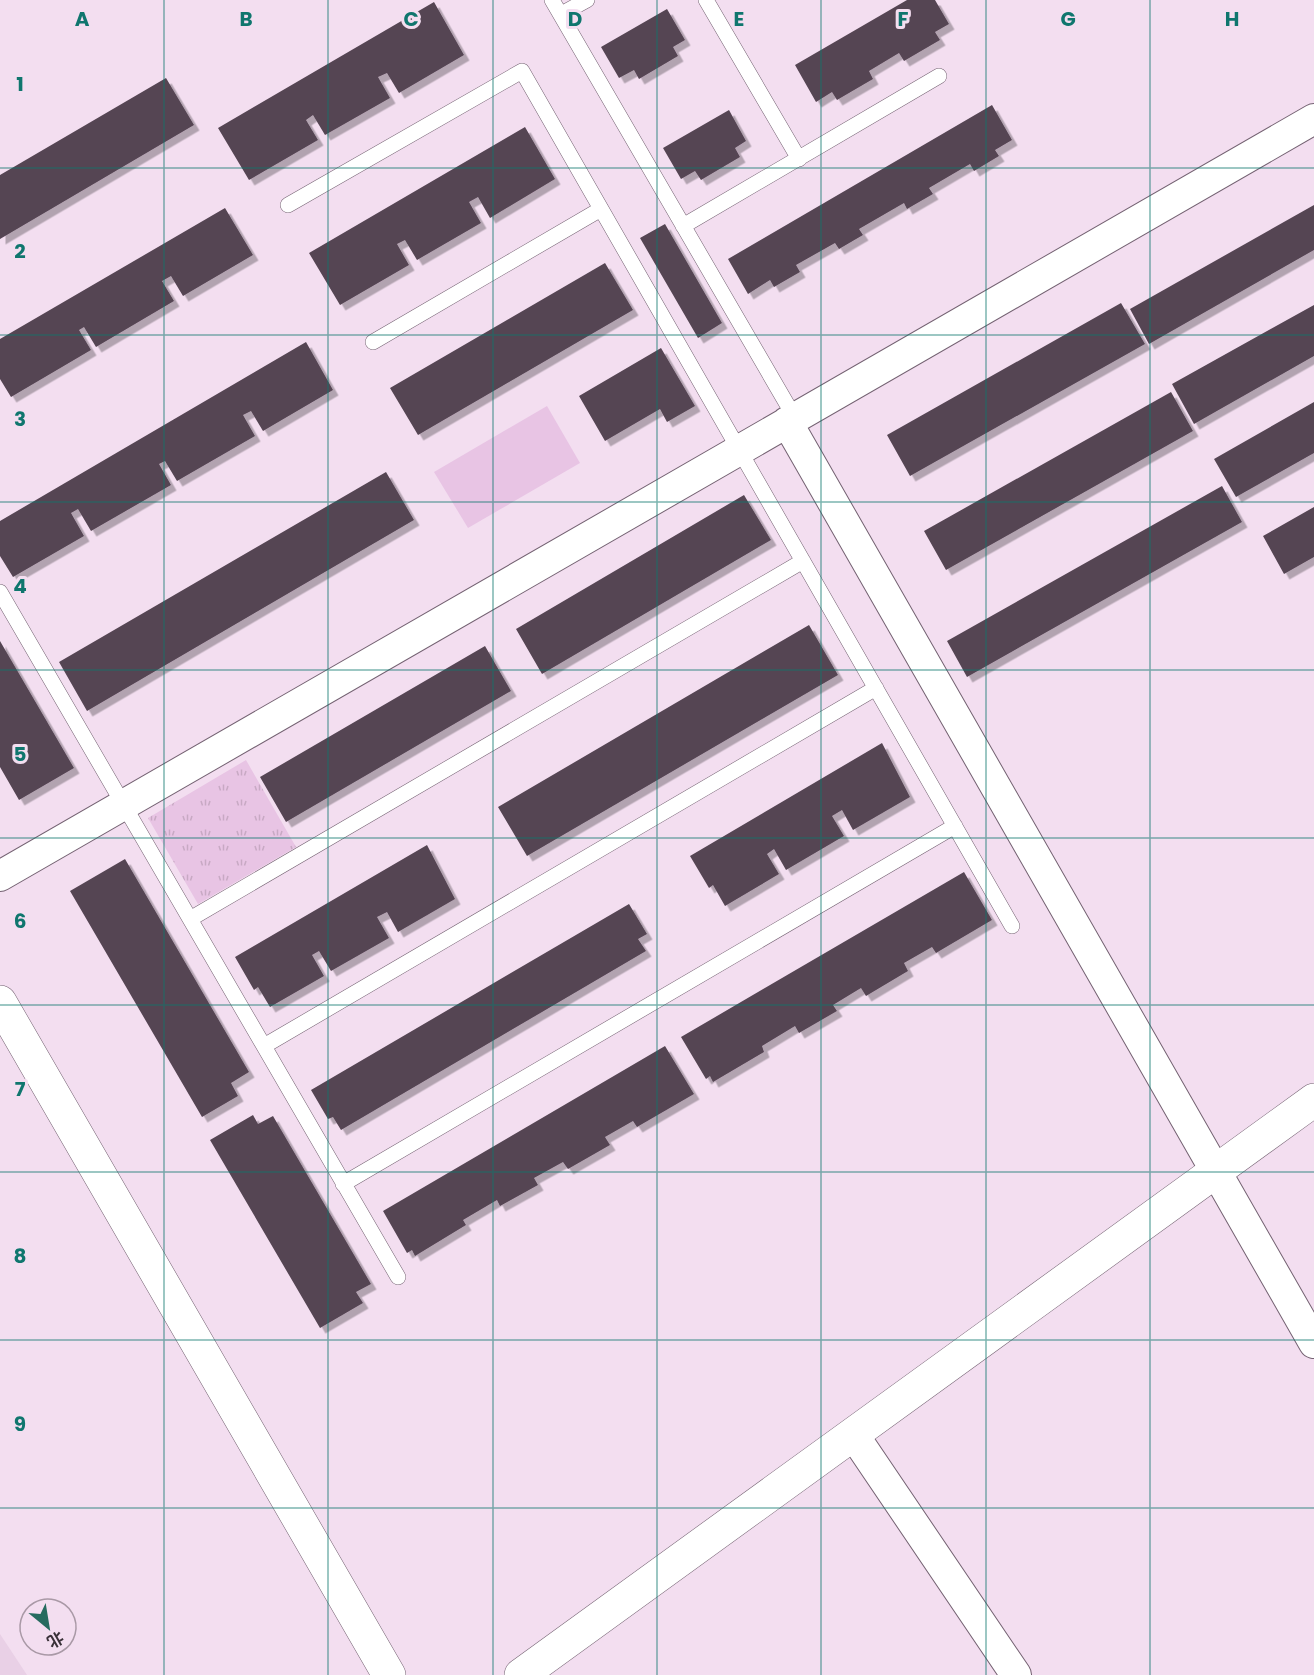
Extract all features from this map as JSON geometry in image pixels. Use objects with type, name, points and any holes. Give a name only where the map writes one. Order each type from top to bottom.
[{"type":"street","points":[[0,876],[1314,119]]},
{"type":"street","points":[[791,420],[1215,1172],[1314,1343]]},
{"type":"street","points":[[0,1002],[389,1675]]},
{"type":"street","points":[[520,1675],[1314,1100]]},
{"type":"street","points":[[853,1434],[1016,1675]]},
{"type":"lane","points":[[552,0],[683,226],[791,420]]},
{"type":"lane","points":[[566,12],[587,0]]},
{"type":"lane","points":[[706,0],[799,159]]},
{"type":"lane","points":[[288,205],[522,71],[1012,926]]},
{"type":"lane","points":[[683,226],[939,76]]},
{"type":"lane","points":[[373,342],[601,209]]},
{"type":"lane","points":[[190,919],[803,561]]},
{"type":"lane","points":[[0,592],[398,1277]]},
{"type":"lane","points":[[264,1046],[876,688]]},
{"type":"lane","points":[[343,1184],[955,826]]},
{"type":"shaded area","points":[[0,1634],[27,1675],[0,1675]]},
{"type":"green space","points":[[547,406],[580,463],[468,528],[434,472]]},
{"type":"green space","points":[[246,760],[296,847],[198,904],[148,818]]},
{"type":"building","points":[[907,0],[935,0],[949,24],[935,32],[940,40],[904,61],[899,53],[869,71],[873,79],[837,100],[832,92],[816,102],[795,65]]},
{"type":"building","points":[[434,2],[464,55],[399,93],[387,73],[378,77],[390,98],[325,135],[313,115],[306,120],[318,140],[249,180],[218,128]]},
{"type":"building","points":[[667,9],[685,40],[673,47],[678,56],[639,79],[634,70],[619,78],[601,47]]},
{"type":"building","points":[[166,78],[194,125],[0,239],[0,175]]},
{"type":"building","points":[[992,105],[1012,140],[995,150],[999,156],[974,171],[970,164],[929,188],[933,194],[907,209],[904,203],[859,229],[863,235],[839,249],[835,243],[796,265],[800,272],[774,287],[770,280],[748,294],[728,259]]},
{"type":"building","points":[[729,110],[746,141],[735,148],[740,157],[701,180],[695,171],[681,179],[663,148]]},
{"type":"building","points":[[525,127],[555,179],[490,218],[478,197],[469,202],[481,223],[417,260],[405,240],[397,244],[409,265],[340,305],[309,253]]},
{"type":"building","points":[[1314,205],[1314,250],[1149,344],[1130,309]]},
{"type":"building","points":[[225,208],[253,255],[183,296],[171,276],[162,281],[174,301],[96,347],[84,327],[79,330],[91,350],[11,397],[0,379],[0,339]]},
{"type":"building","points":[[665,224],[722,323],[698,338],[640,238]]},
{"type":"building","points":[[605,263],[633,310],[418,435],[390,388]]},
{"type":"building","points":[[1121,303],[1145,344],[910,476],[887,435]]},
{"type":"building","points":[[1314,305],[1314,356],[1194,424],[1172,384]]},
{"type":"building","points":[[306,342],[333,390],[263,431],[251,411],[243,415],[255,436],[177,481],[165,461],[159,464],[171,485],[91,531],[78,509],[71,513],[84,536],[13,577],[0,556],[0,521]]},
{"type":"building","points":[[661,348],[695,406],[667,422],[660,409],[605,441],[579,396]]},
{"type":"building","points":[[1171,392],[1193,431],[946,570],[924,531]]},
{"type":"building","points":[[1314,402],[1314,453],[1236,497],[1214,459]]},
{"type":"building","points":[[386,472],[414,520],[87,711],[59,662]]},
{"type":"building","points":[[1222,486],[1242,522],[967,677],[947,641]]},
{"type":"building","points":[[744,495],[771,540],[542,674],[516,629]]},
{"type":"building","points":[[1314,507],[1314,557],[1284,574],[1263,536]]},
{"type":"building","points":[[809,625],[838,675],[527,856],[498,807]]},
{"type":"building","points":[[0,641],[74,768],[19,800],[0,767]]},
{"type":"building","points":[[485,646],[511,691],[286,822],[260,777]]},
{"type":"building","points":[[882,743],[910,797],[853,830],[842,810],[832,816],[844,836],[786,870],[774,849],[767,854],[779,874],[725,906],[713,885],[709,888],[690,856]]},
{"type":"building","points":[[427,845],[455,899],[398,932],[387,912],[377,917],[389,938],[331,971],[319,951],[312,955],[324,976],[270,1007],[258,987],[254,990],[235,957]]},
{"type":"building","points":[[125,859],[249,1072],[231,1083],[238,1096],[202,1117],[70,891]]},
{"type":"building","points":[[964,872],[992,920],[936,953],[932,947],[904,963],[908,971],[866,996],[861,988],[833,1005],[837,1011],[799,1033],[795,1026],[762,1046],[764,1052],[713,1082],[710,1076],[706,1079],[681,1037]]},
{"type":"building","points":[[629,904],[647,934],[638,939],[646,951],[341,1130],[333,1117],[328,1119],[311,1090]]},
{"type":"building","points":[[665,1046],[694,1094],[637,1127],[633,1121],[605,1137],[610,1145],[568,1169],[563,1162],[534,1178],[538,1185],[500,1206],[497,1200],[463,1220],[466,1225],[415,1256],[412,1250],[407,1253],[383,1211]]},
{"type":"building","points":[[253,1115],[258,1124],[273,1116],[371,1284],[356,1292],[363,1303],[320,1328],[210,1140]]}]
